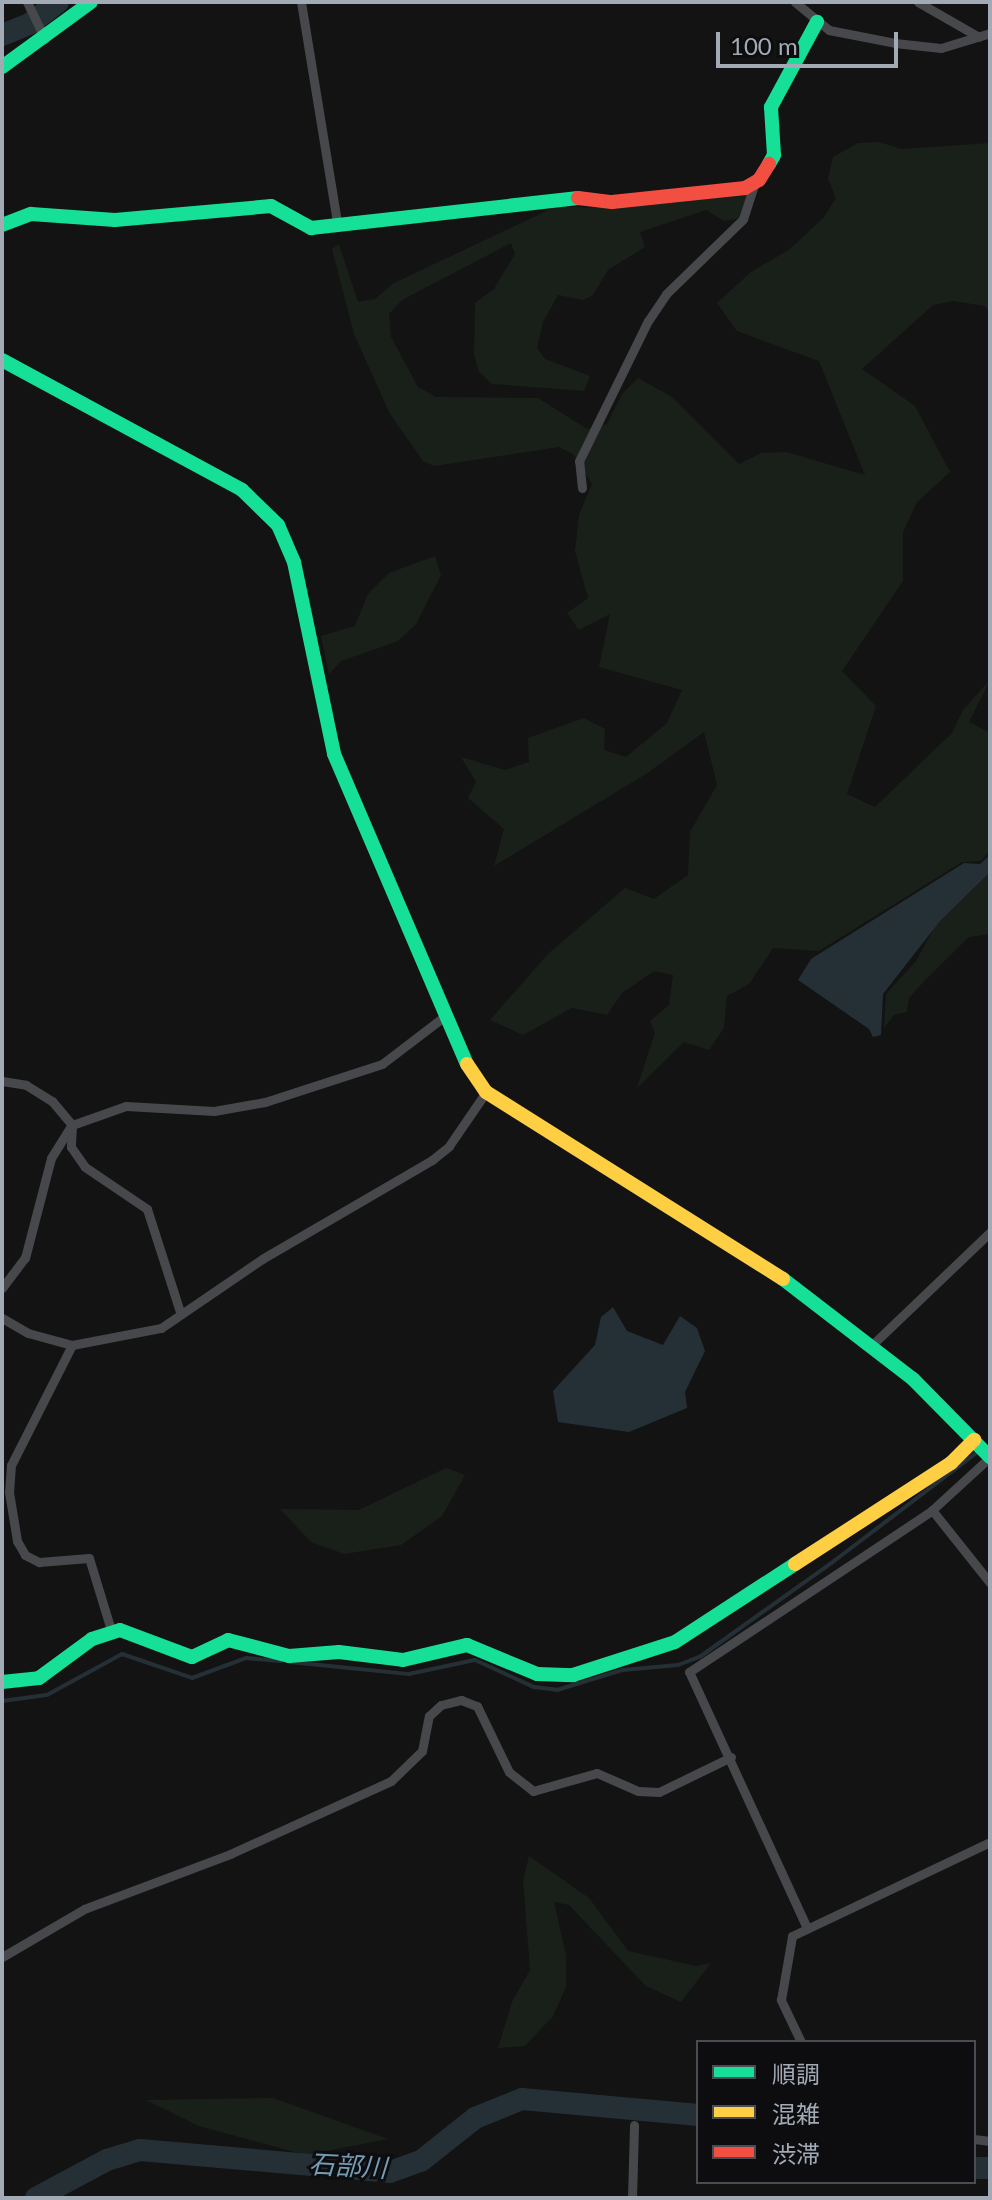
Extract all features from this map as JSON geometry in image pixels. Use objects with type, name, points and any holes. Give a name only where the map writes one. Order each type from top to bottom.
[{"type":"street","points":[[27,2],[42,34]]},
{"type":"street","points":[[2,67],[42,34],[91,2]]},
{"type":"street","points":[[301,2],[337,223]]},
{"type":"street","points":[[918,2],[979,37]]},
{"type":"street","points":[[799,3],[829,30],[931,48],[990,33]]},
{"type":"street","points":[[582,488],[579,461],[648,321],[666,294],[743,219],[754,186],[774,155],[771,107],[817,22]]},
{"type":"street","points":[[2,225],[31,214],[115,220],[271,206],[304,228],[564,197],[612,202],[754,186]]},
{"type":"street","points":[[2,360],[242,490],[278,525],[294,562],[334,754],[463,1058],[486,1092],[747,1253],[873,1344],[990,1457],[932,1510],[691,1669],[689,1678],[731,1757],[807,1928]]},
{"type":"street","points":[[2,1288],[25,1258],[51,1158],[72,1125],[126,1106],[214,1111],[265,1102],[382,1064],[446,1015]]},
{"type":"street","points":[[2,1081],[44,1094],[72,1125],[71,1147],[85,1167],[147,1209],[180,1312]]},
{"type":"street","points":[[2,1318],[28,1333],[72,1345],[161,1328],[180,1312],[441,1154],[486,1092]]},
{"type":"street","points":[[873,1344],[990,1232]]},
{"type":"street","points":[[72,1345],[11,1465],[9,1492],[17,1541],[25,1555],[39,1562],[89,1558],[111,1630]]},
{"type":"street","points":[[2,1682],[39,1678],[111,1630],[129,1631],[192,1657],[228,1640],[289,1656],[339,1652],[403,1660],[467,1645],[537,1674],[573,1675],[675,1642],[951,1463],[974,1440]]},
{"type":"street","points":[[932,1510],[990,1583]]},
{"type":"street","points":[[2,1957],[84,1909],[230,1854],[391,1781],[422,1751],[429,1716],[441,1705],[461,1700],[477,1706],[509,1772],[533,1791],[597,1773],[638,1791],[659,1792],[731,1757]]},
{"type":"street","points":[[800,2040],[781,1992],[791,1965],[792,1936],[990,1842]]},
{"type":"street","points":[[632,2198],[634,2125]]},
{"type":"shaded area","points":[[879,142],[901,149],[990,143],[990,313],[985,306],[953,301],[933,305],[862,369],[915,406],[950,472],[917,502],[903,532],[903,581],[842,671],[876,706],[847,794],[875,807],[952,733],[963,710],[990,680],[969,722],[990,733],[990,850],[981,861],[962,862],[819,951],[773,948],[749,984],[727,996],[724,1028],[709,1050],[684,1042],[637,1088],[655,1033],[650,1021],[669,1005],[673,975],[654,971],[622,993],[607,1015],[572,1008],[523,1035],[490,1020],[548,954],[625,888],[654,899],[688,875],[690,832],[717,785],[704,732],[646,774],[494,866],[504,829],[468,798],[476,782],[461,757],[505,770],[529,762],[528,738],[584,718],[605,729],[604,750],[626,757],[667,723],[682,690],[599,667],[610,614],[579,630],[567,613],[588,598],[575,551],[579,515],[592,484],[573,454],[559,447],[434,466],[423,461],[390,414],[354,334],[332,249],[339,244],[358,302],[375,299],[394,283],[557,206],[597,208],[656,197],[750,193],[750,216],[724,221],[706,210],[640,232],[645,247],[608,270],[593,295],[583,300],[558,295],[543,322],[537,348],[545,359],[590,376],[584,391],[492,384],[479,372],[474,355],[475,303],[494,289],[515,254],[511,243],[402,300],[389,314],[391,337],[418,387],[436,397],[538,398],[587,429],[607,424],[622,394],[638,378],[672,397],[739,464],[761,453],[786,452],[865,475],[819,361],[737,331],[717,303],[751,272],[790,249],[824,217],[836,198],[828,179],[833,157],[858,143]]},
{"type":"shaded area","points":[[435,556],[441,575],[416,624],[398,641],[341,661],[329,674],[321,636],[355,626],[368,594],[389,573]]},
{"type":"shaded area","points":[[990,855],[990,872],[940,921],[883,994],[881,1035],[873,1037],[869,1029],[798,980],[811,959],[964,863],[980,864]]},
{"type":"shaded area","points":[[990,870],[990,934],[969,937],[909,998],[907,1012],[894,1015],[884,1028],[886,994],[916,961],[938,921]]},
{"type":"shaded area","points":[[613,1307],[627,1331],[663,1345],[680,1316],[697,1328],[705,1351],[685,1392],[687,1408],[629,1432],[558,1422],[553,1391],[595,1345],[601,1317]]},
{"type":"shaded area","points":[[446,1468],[465,1475],[442,1516],[401,1545],[344,1554],[311,1542],[280,1509],[359,1510]]},
{"type":"shaded area","points":[[529,1856],[589,1898],[628,1951],[696,1966],[711,1963],[681,2002],[646,1986],[569,1905],[554,1902],[566,1955],[566,1987],[553,2016],[525,2046],[498,2048],[512,2002],[530,1970],[523,1881]]},
{"type":"shaded area","points":[[273,2098],[388,2139],[306,2155],[199,2126],[146,2100]]},
{"type":"waterway","points":[[2,35],[31,23],[58,2]]},
{"type":"waterway","points":[[290,1662],[409,1674],[475,1660],[534,1687],[557,1690],[623,1670],[678,1665],[701,1656],[834,1561],[979,1451]]},
{"type":"waterway","points":[[2,1701],[47,1695],[122,1654],[192,1678],[246,1658],[281,1661]]},
{"type":"waterway","name":"石部川","points":[[36,2198],[107,2160],[140,2150],[390,2172],[421,2161],[475,2118],[522,2099],[696,2115]]},
{"type":"waterway","name":"石部川","points":[[976,2168],[990,2168]]},
{"type":"traffic: fast","points":[[2,67],[91,2]]},
{"type":"traffic: fast","points":[[769,164],[774,155],[771,107],[817,22]]},
{"type":"traffic: fast","points":[[2,225],[31,214],[115,220],[271,206],[311,228],[578,198]]},
{"type":"traffic: fast","points":[[2,360],[242,490],[278,525],[294,562],[334,754],[467,1064]]},
{"type":"traffic: fast","points":[[783,1279],[913,1379],[990,1457]]},
{"type":"traffic: fast","points":[[2,1682],[39,1678],[92,1639],[120,1630],[192,1657],[228,1640],[289,1656],[339,1652],[403,1660],[467,1645],[537,1674],[573,1675],[675,1642],[795,1564]]},
{"type":"traffic: slow","points":[[467,1064],[486,1092],[783,1279]]},
{"type":"traffic: slow","points":[[795,1564],[951,1463],[974,1440]]},
{"type":"traffic: jam","points":[[578,198],[612,202],[745,188],[759,180],[769,164]]}]
